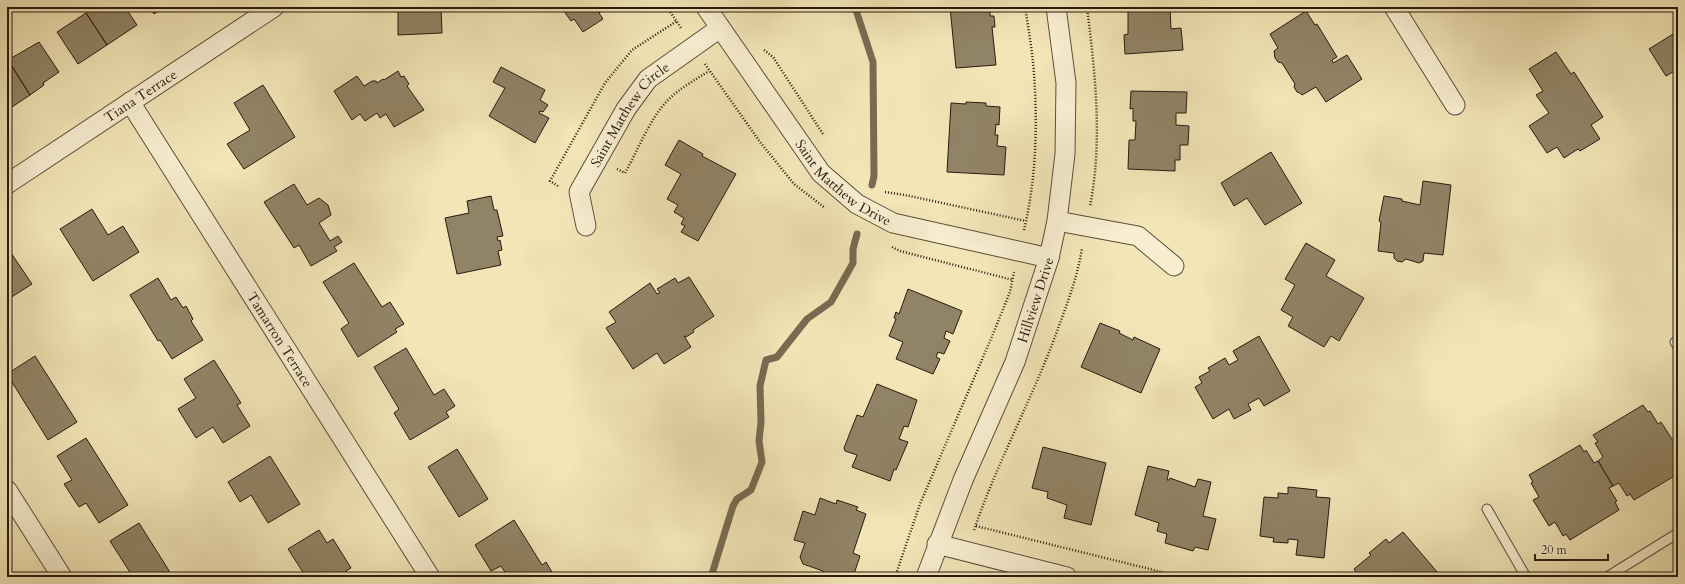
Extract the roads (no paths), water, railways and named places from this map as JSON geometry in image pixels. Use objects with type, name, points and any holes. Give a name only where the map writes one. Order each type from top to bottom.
[{"type":"street","name":"Tiana Terrace","points":[[7,184],[274,7]]},
{"type":"street","name":"Saint Matthew Drive","points":[[706,7],[821,173],[856,204],[893,223],[1050,258]]},
{"type":"street","name":"Hillview Drive","points":[[926,577],[963,480],[1015,362],[1050,258],[1057,221],[1065,154],[1066,83],[1056,7]]},
{"type":"street","points":[[1394,7],[1455,105]]},
{"type":"street","name":"Saint Matthew Circle","points":[[586,226],[579,192],[626,109],[648,79],[720,28]]},
{"type":"street","name":"Tamarron Terrace","points":[[130,102],[430,577]]},
{"type":"street","points":[[1057,221],[1138,236],[1174,266]]},
{"type":"street","points":[[7,490],[62,577]]},
{"type":"street","points":[[938,544],[1067,577]]},
{"type":"lane","points":[[1487,509],[1526,577]]},
{"type":"lane","points":[[1607,577],[1678,533]]},
{"type":"waterway","points":[[855,7],[873,62],[874,176],[872,185]]},
{"type":"waterway","points":[[711,577],[733,506],[737,499],[751,490],[762,462],[759,441],[761,422],[760,386],[766,360],[777,357],[807,319],[831,302],[853,263],[853,249],[857,234]]}]
